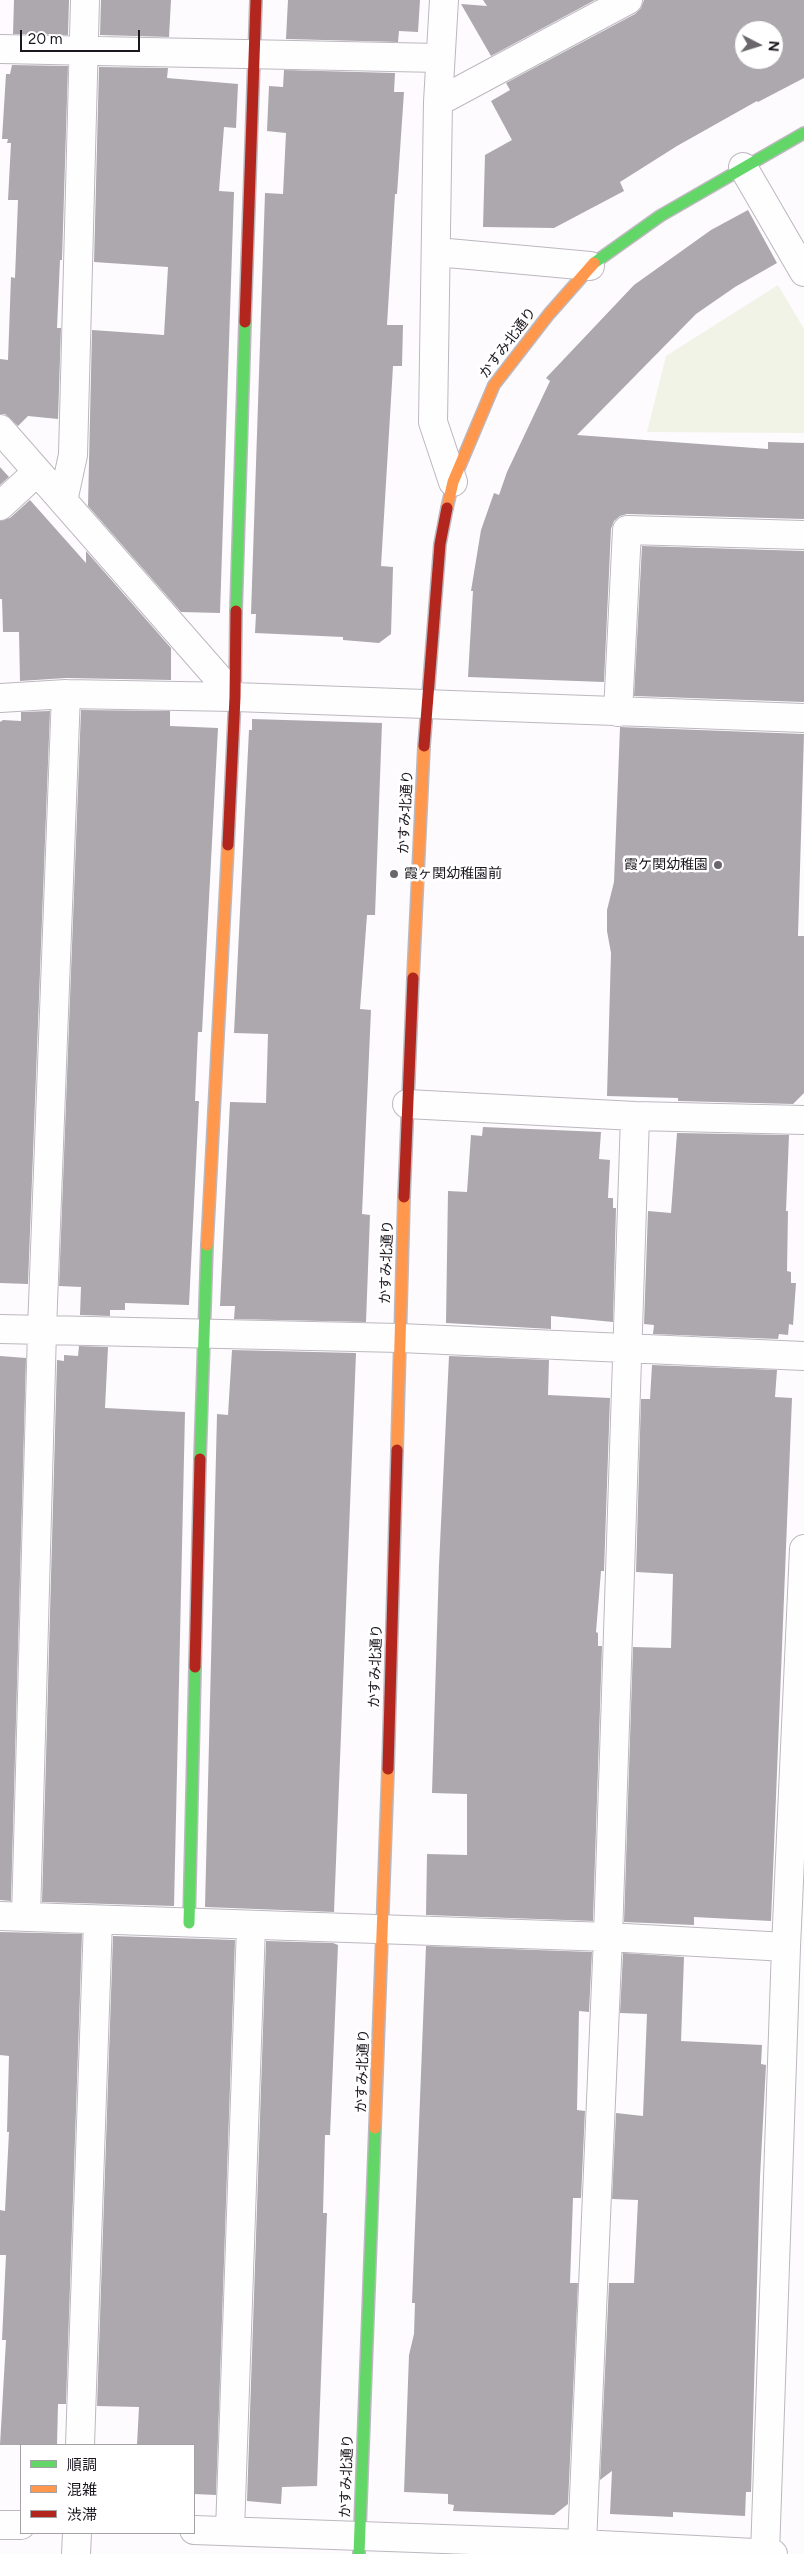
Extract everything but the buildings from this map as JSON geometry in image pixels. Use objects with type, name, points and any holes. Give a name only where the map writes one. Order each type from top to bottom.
[{"type":"street","points":[[63,501],[73,455],[82,50],[85,0]]},
{"type":"street","points":[[189,1923],[203,1333],[234,697],[256,0]]},
{"type":"street","points":[[444,0],[438,102],[433,422],[453,482]]},
{"type":"street","points":[[438,102],[628,0]]},
{"type":"street","points":[[0,49],[440,58]]},
{"type":"street","name":"かすみ北通り","points":[[359,2545],[383,1931],[407,1104],[426,706],[440,544],[453,482],[494,385],[549,314],[590,266],[660,216],[743,167],[804,134]]},
{"type":"street","points":[[743,167],[804,272]]},
{"type":"street","points":[[437,252],[590,266]]},
{"type":"street","points":[[0,429],[234,697]]},
{"type":"street","points":[[0,506],[37,472]]},
{"type":"street","points":[[618,712],[627,530],[804,535]]},
{"type":"street","points":[[66,694],[42,1330],[13,1916],[383,1931],[608,1937],[793,1930]]},
{"type":"street","points":[[0,698],[66,694],[234,697],[426,706],[804,718]]},
{"type":"street","points":[[407,1104],[636,1116],[804,1120]]},
{"type":"street","points":[[582,2544],[608,1937],[636,1116]]},
{"type":"street","points":[[0,1328],[400,1338],[804,1356]]},
{"type":"street","points":[[765,2554],[793,1930],[804,1549]]},
{"type":"street","points":[[80,2444],[98,1920]]},
{"type":"street","points":[[230,2531],[250,1926]]},
{"type":"street","points":[[0,2525],[20,2525]]},
{"type":"street","points":[[195,2530],[230,2531],[359,2545],[582,2544],[773,2554]]},
{"type":"street","points":[[76,2554],[77,2534]]},
{"type":"shaded area","points":[[778,285],[804,329],[804,433],[647,432],[666,356]]},
{"type":"traffic: fast","points":[[594,263],[660,216],[804,133]]},
{"type":"traffic: fast","points":[[236,611],[245,322]]},
{"type":"traffic: fast","points":[[200,1459],[207,1245]]},
{"type":"traffic: fast","points":[[189,1923],[195,1667]]},
{"type":"traffic: fast","points":[[359,2554],[375,2128]]},
{"type":"traffic: slow","points":[[447,508],[453,482],[494,385],[549,314],[594,263]]},
{"type":"traffic: slow","points":[[413,978],[424,746]]},
{"type":"traffic: slow","points":[[207,1245],[228,845]]},
{"type":"traffic: slow","points":[[397,1450],[404,1197]]},
{"type":"traffic: slow","points":[[375,2128],[388,1769]]},
{"type":"traffic: jam","points":[[245,322],[256,0]]},
{"type":"traffic: jam","points":[[424,746],[440,544],[447,508]]},
{"type":"traffic: jam","points":[[228,845],[235,697],[236,611]]},
{"type":"traffic: jam","points":[[404,1197],[413,978]]},
{"type":"traffic: jam","points":[[388,1769],[397,1450]]},
{"type":"traffic: jam","points":[[195,1667],[200,1459]]},
{"type":"place","name":"霞ケ関幼稚園","points":[[718,865]]},
{"type":"place","name":"霞ヶ関幼稚園前","points":[[394,874]]}]
